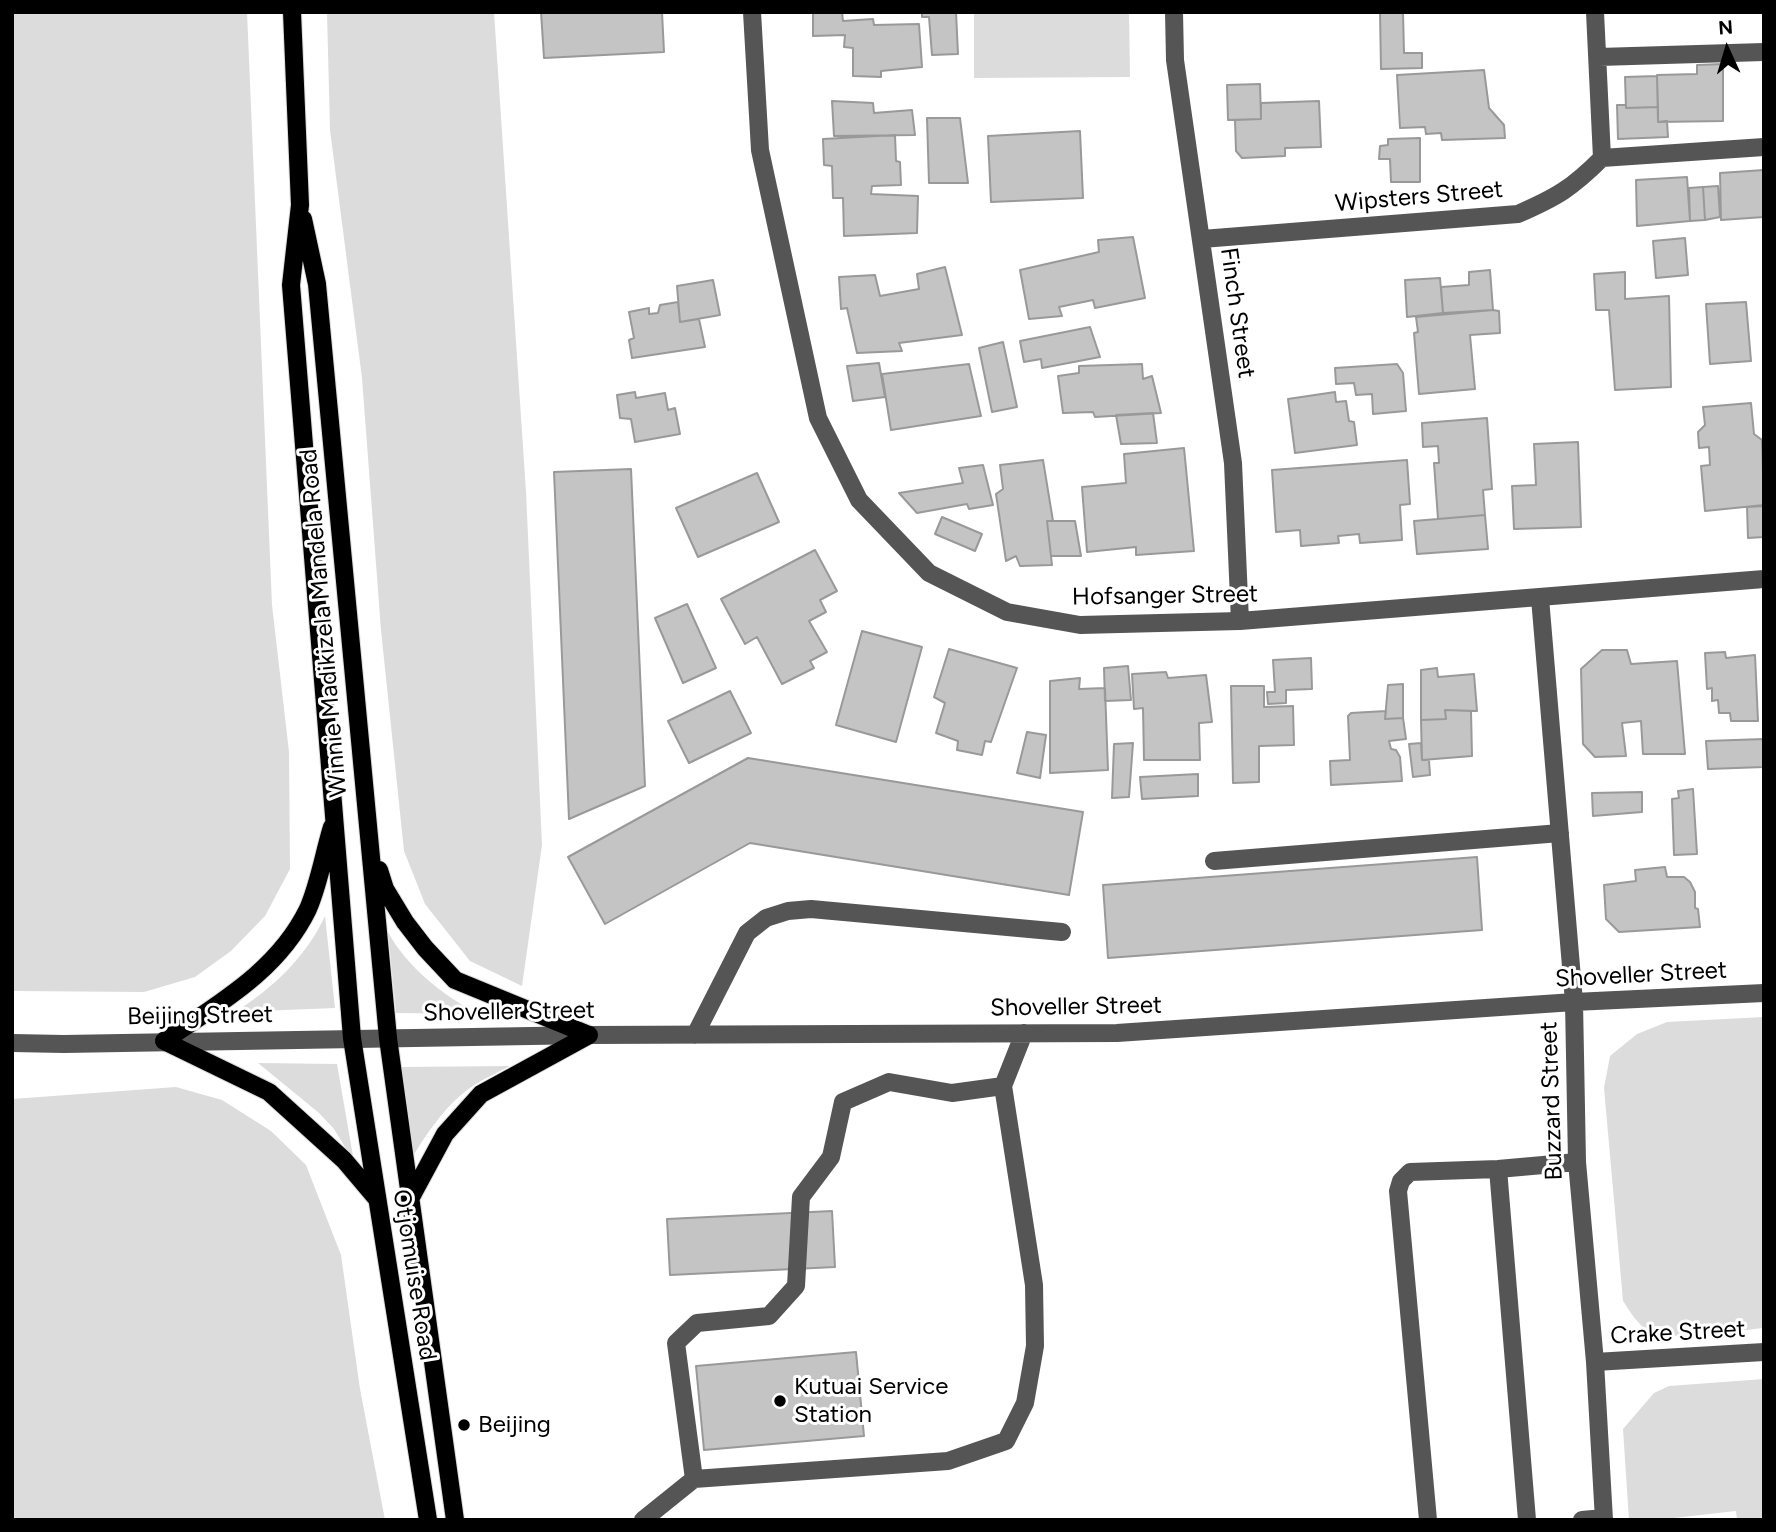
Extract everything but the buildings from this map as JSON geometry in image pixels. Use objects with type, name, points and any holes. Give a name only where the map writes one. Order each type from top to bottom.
[{"type":"main road","name":"Winnie Madikizela Mandela Road","points":[[292,12],[300,205],[291,285],[352,1038]]},
{"type":"main road","name":"Winnie Madikizela Mandela Road","points":[[300,205],[317,284],[388,1038]]},
{"type":"main road","points":[[164,1041],[250,983],[283,950],[308,908],[335,817]]},
{"type":"main road","points":[[368,835],[391,900],[425,948],[455,979],[589,1035]]},
{"type":"main road","points":[[410,1199],[445,1134],[481,1094],[589,1035]]},
{"type":"main road","name":"Otjomuise Road","points":[[352,1038],[428,1520]]},
{"type":"main road","name":"Otjomuise Road","points":[[388,1038],[455,1520]]},
{"type":"main road","points":[[164,1041],[269,1092],[344,1160],[377,1199]]},
{"type":"street","name":"Hofsanger Street","points":[[752,12],[760,150],[818,418],[859,500],[929,573],[1007,612],[1080,625],[1240,621],[1764,579]]},
{"type":"street","name":"Finch Street","points":[[1174,12],[1175,60],[1233,463],[1240,621]]},
{"type":"street","points":[[1595,12],[1602,158],[1764,147]]},
{"type":"street","points":[[1599,57],[1764,52]]},
{"type":"street","name":"Wipsters Street","points":[[1202,239],[1518,214],[1550,200],[1576,184],[1602,158]]},
{"type":"street","name":"Buzzard Street","points":[[1540,598],[1574,1002],[1577,1162],[1595,1362],[1604,1519]]},
{"type":"street","points":[[1214,861],[1560,833]]},
{"type":"street","points":[[695,1035],[747,933],[766,918],[788,911],[811,909],[1062,932]]},
{"type":"street","name":"Shoveller Street","points":[[388,1038],[1117,1033],[1574,1002],[1764,993]]},
{"type":"street","points":[[643,1520],[694,1479],[948,1461],[1006,1441],[1025,1403],[1035,1346],[1034,1284],[1003,1086],[1024,1033]]},
{"type":"street","name":"Beijing Street","points":[[12,1043],[388,1038]]},
{"type":"street","points":[[694,1479],[676,1343],[696,1323],[769,1316],[796,1286],[801,1197],[831,1157],[843,1102],[889,1082],[953,1093],[1003,1086]]},
{"type":"street","points":[[1428,1520],[1398,1192],[1401,1181],[1410,1172],[1499,1170],[1577,1162]]},
{"type":"street","points":[[1499,1170],[1527,1520]]},
{"type":"street","name":"Crake Street","points":[[1595,1362],[1764,1352]]},
{"type":"street","points":[[1582,1520],[1604,1519]]},
{"type":"shaded area","points":[[12,12],[247,12],[272,605],[289,752],[290,869],[265,916],[231,951],[195,977],[144,992],[12,991]]},
{"type":"shaded area","points":[[327,12],[494,12],[526,492],[542,845],[522,986],[470,961],[425,904],[404,851],[381,630],[362,378],[330,130]]},
{"type":"shaded area","points":[[974,12],[1129,12],[1130,77],[974,78]]},
{"type":"shaded area","points":[[325,916],[335,1008],[235,1012],[262,993],[287,970],[308,945]]},
{"type":"shaded area","points":[[388,932],[405,957],[428,980],[453,999],[480,1014],[396,1013]]},
{"type":"shaded area","points":[[1764,1017],[1764,1328],[1689,1335],[1653,1334],[1640,1324],[1623,1301],[1604,1088],[1610,1056],[1637,1034],[1667,1022]]},
{"type":"shaded area","points":[[258,1063],[337,1064],[354,1162],[334,1129],[319,1113]]},
{"type":"shaded area","points":[[510,1066],[465,1091],[430,1130],[409,1163],[401,1067]]},
{"type":"shaded area","points":[[176,1087],[222,1100],[271,1131],[306,1165],[341,1255],[360,1389],[385,1520],[12,1520],[12,1099]]},
{"type":"shaded area","points":[[1764,1379],[1764,1520],[1737,1520],[1736,1511],[1656,1520],[1629,1520],[1623,1429],[1654,1393],[1669,1386]]},
{"type":"place","name":"Kutuai Service Station","points":[[780,1401]]},
{"type":"place","name":"Beijing","points":[[464,1425]]}]
